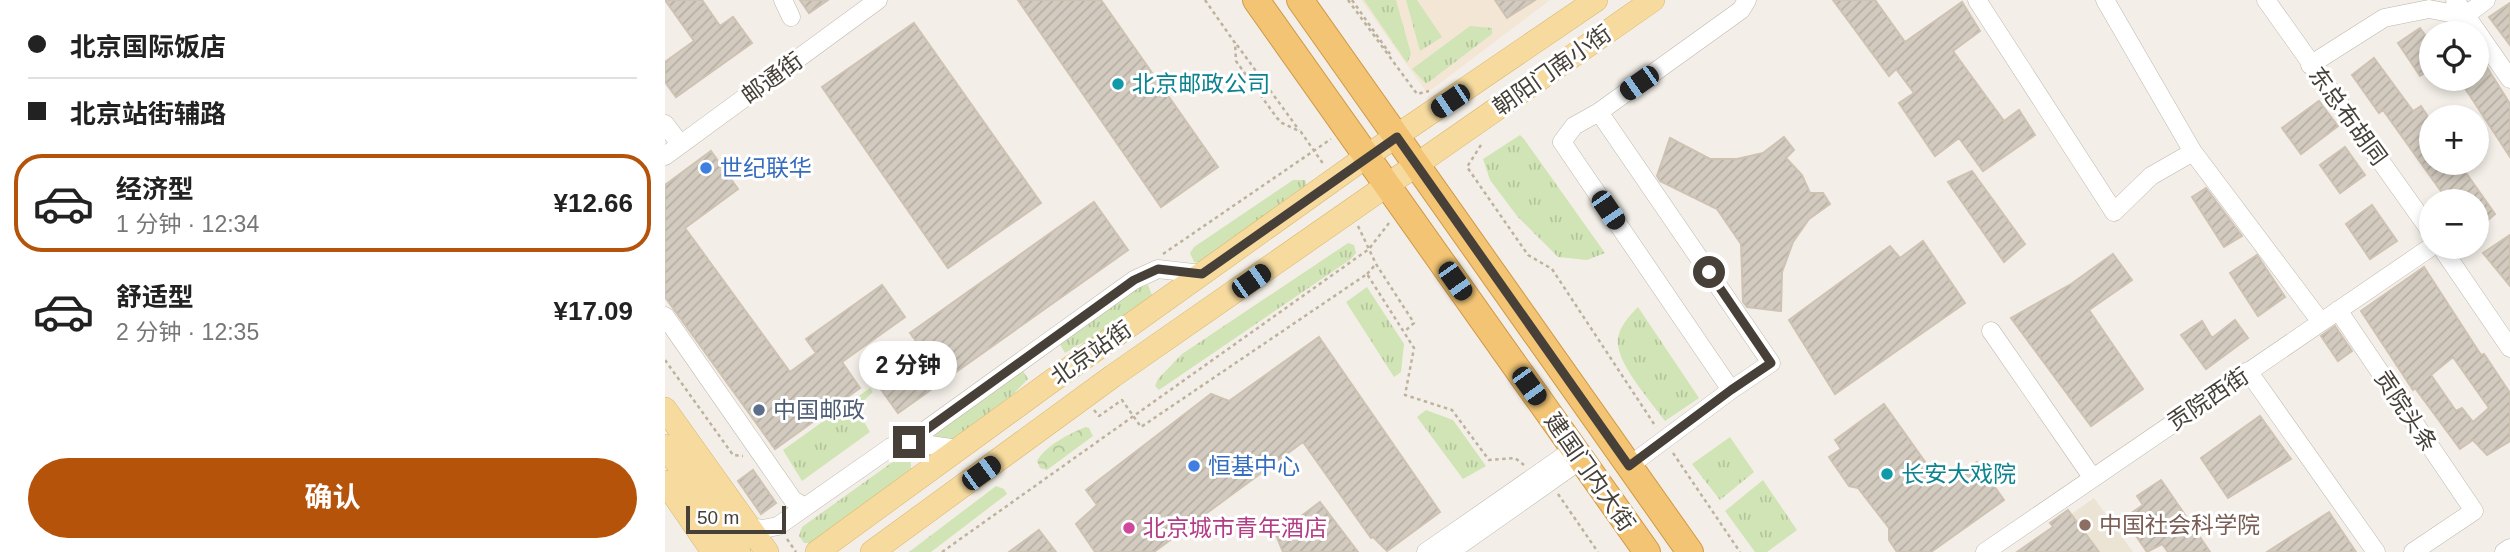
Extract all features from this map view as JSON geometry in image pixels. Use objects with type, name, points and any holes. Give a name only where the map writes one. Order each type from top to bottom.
[{"type":"highway","points":[[1257,0],[1367,156]]},
{"type":"highway","points":[[1300,0],[1397,137]]},
{"type":"highway","name":"建国门内大街","points":[[1397,137],[1690,552]]},
{"type":"highway","name":"建国门内大街","points":[[1367,156],[1647,552]]},
{"type":"main road","name":"朝阳门南小街","points":[[1367,156],[1596,0]]},
{"type":"main road","name":"朝阳门南小街","points":[[1395,195],[1417,164],[1653,0]]},
{"type":"main road","name":"北京站街","points":[[817,552],[1367,156]]},
{"type":"main road","name":"北京站街","points":[[872,552],[1084,397],[1395,195]]},
{"type":"main road","points":[[665,409],[767,552]]},
{"type":"main road","points":[[665,446],[739,552]]},
{"type":"main road","points":[[665,482],[713,552]]},
{"type":"street","points":[[783,0],[791,17]]},
{"type":"street","name":"邮通街","points":[[665,156],[878,0]]},
{"type":"street","points":[[1731,390],[1562,142],[1574,126],[1599,112],[1741,10],[1747,0]]},
{"type":"street","points":[[1977,0],[2114,212],[2151,176],[2193,152]]},
{"type":"street","points":[[2105,0],[2193,152],[2321,322]]},
{"type":"street","name":"东总布胡同","points":[[2266,0],[2419,215]]},
{"type":"street","points":[[2310,65],[2384,18],[2429,9],[2460,8],[2486,0]]},
{"type":"street","points":[[2460,8],[2510,79]]},
{"type":"street","points":[[1599,112],[1771,363],[1629,466]]},
{"type":"street","points":[[665,124],[680,145]]},
{"type":"street","name":"贡院西街","points":[[1985,552],[2419,255]]},
{"type":"street","points":[[2450,259],[2507,337]]},
{"type":"street","points":[[749,527],[763,529],[778,526],[891,447],[909,442],[1134,280],[1158,269],[1202,274]]},
{"type":"street","name":"贡院头条","points":[[2339,310],[2474,511],[2413,552]]},
{"type":"street","points":[[666,318],[793,500],[805,507]]},
{"type":"street","points":[[1991,331],[2092,477]]},
{"type":"street","points":[[2248,371],[2376,552]]},
{"type":"street","points":[[909,442],[958,449]]},
{"type":"street","points":[[1426,552],[1578,454]]},
{"type":"street","points":[[1450,552],[1543,478]]},
{"type":"street","points":[[2504,552],[2510,548]]},
{"type":"path","points":[[1205,0],[1301,132]]},
{"type":"path","points":[[1350,0],[1417,94],[1437,88]]},
{"type":"path","points":[[1235,43],[1236,61],[1277,118]]},
{"type":"path","points":[[1158,257],[1347,128]]},
{"type":"path","points":[[1481,145],[1467,167],[1528,255],[1552,270],[1740,552]]},
{"type":"path","points":[[942,552],[1369,249],[1395,195]]},
{"type":"path","points":[[1084,397],[1099,416],[1122,400],[1141,427],[1367,274],[1376,264],[1414,323],[1404,332]]},
{"type":"path","points":[[1367,274],[1413,348],[1405,395],[1452,410],[1489,460],[1515,458],[1543,478],[1598,552]]},
{"type":"path","points":[[665,360],[733,455],[753,456]]},
{"type":"path","points":[[778,526],[796,552]]},
{"type":"shaded area","points":[[1361,0],[1550,0],[1427,93]]},
{"type":"shaded area","name":"中国社会科学院","points":[[2094,498],[2133,552],[2017,552]]},
{"type":"green space","points":[[1364,0],[1396,0],[1411,54],[1407,63]]},
{"type":"green space","points":[[1406,0],[1417,0],[1442,37],[1420,51]]},
{"type":"green space","points":[[1470,26],[1492,28],[1492,34],[1426,84],[1412,69]]},
{"type":"green space","points":[[1520,135],[1605,253],[1587,260],[1558,257],[1517,216],[1490,180],[1483,159]]},
{"type":"green space","points":[[1293,180],[1305,180],[1308,189],[1201,262],[1194,262],[1190,253],[1194,247]]},
{"type":"green space","points":[[1348,243],[1354,245],[1356,253],[1351,259],[1159,390],[1155,386],[1158,379],[1182,354]]},
{"type":"green space","points":[[1148,285],[1152,295],[1149,302],[1095,338],[1065,353],[1059,343],[1135,288]]},
{"type":"green space","points":[[1367,287],[1404,344],[1401,372],[1394,377],[1346,302]]},
{"type":"green space","points":[[1638,307],[1699,398],[1665,421],[1630,374],[1620,354],[1619,334]]},
{"type":"green space","points":[[1022,369],[1028,379],[995,412],[947,446],[930,436]]},
{"type":"green space","points":[[870,388],[873,392],[856,408],[870,432],[802,481],[783,450]]},
{"type":"green space","points":[[1426,410],[1453,420],[1486,466],[1463,479],[1417,417]]},
{"type":"green space","points":[[1086,427],[1093,436],[1047,470],[1040,468],[1037,461],[1046,450]]},
{"type":"green space","points":[[1730,437],[1754,472],[1720,500],[1692,464]]},
{"type":"green space","points":[[907,457],[911,469],[812,543],[804,543],[799,536],[802,527],[898,458]]},
{"type":"green space","points":[[1763,480],[1797,530],[1767,552],[1755,552],[1725,511]]},
{"type":"green space","points":[[996,486],[1004,489],[1007,494],[931,552],[909,552]]},
{"type":"building","points":[[665,0],[702,0],[720,26],[733,17],[752,43],[676,97],[665,82],[665,62],[694,41]]},
{"type":"building","points":[[800,0],[828,0],[809,13]]},
{"type":"building","name":"北京邮政公司","points":[[1018,0],[1101,0],[1218,167],[1161,207]]},
{"type":"building","points":[[1495,0],[1535,0],[1507,18]]},
{"type":"building","points":[[1833,0],[1875,0],[1905,42],[1962,2],[1980,31],[1953,51],[2004,121],[2019,110],[2035,135],[1983,171],[1959,138],[1935,156],[1899,103],[1914,93],[1896,69],[1889,76]]},
{"type":"building","points":[[2510,3],[2510,45],[2489,17]]},
{"type":"building","points":[[914,23],[1041,203],[948,268],[822,87]]},
{"type":"building","points":[[2419,29],[2419,74],[2398,43]]},
{"type":"building","points":[[2374,58],[2413,111],[2419,107],[2419,160],[2383,110],[2379,113],[2352,75]]},
{"type":"building","points":[[2489,71],[2510,104],[2510,157],[2489,125],[2489,105],[2476,105],[2467,91],[2489,91]]},
{"type":"building","points":[[2319,101],[2338,126],[2301,154],[2282,128]]},
{"type":"building","points":[[1784,137],[1794,150],[1786,158],[1802,175],[1810,193],[1823,193],[1830,204],[1809,219],[1793,242],[1782,272],[1781,311],[1747,307],[1743,302],[1741,244],[1717,209],[1660,181],[1657,176],[1670,138],[1710,159],[1737,159],[1763,153]]},
{"type":"building","points":[[2345,147],[2365,175],[2340,193],[2320,165]]},
{"type":"building","points":[[711,151],[738,189],[685,228],[790,372],[816,353],[806,339],[882,285],[905,317],[842,362],[860,388],[775,449],[665,297],[665,185]]},
{"type":"building","points":[[1972,171],[2025,244],[2004,262],[1948,182]]},
{"type":"building","points":[[2429,175],[2467,175],[2477,189],[2439,189]]},
{"type":"building","points":[[2206,188],[2242,236],[2224,247],[2192,197]]},
{"type":"building","points":[[1094,202],[1128,250],[898,413],[875,381],[921,348],[910,333]]},
{"type":"building","points":[[2372,205],[2397,241],[2370,259],[2346,224]]},
{"type":"building","points":[[2489,206],[2495,214],[2489,219]]},
{"type":"building","points":[[2510,235],[2510,286],[2488,259],[2489,249]]},
{"type":"building","points":[[1923,241],[1965,303],[1835,394],[1789,320],[1890,246],[1900,258]]},
{"type":"building","points":[[2113,254],[2132,280],[2089,310],[2143,389],[2091,426],[2011,318],[2071,284]]},
{"type":"building","points":[[2257,255],[2285,297],[2258,316],[2230,273]]},
{"type":"building","points":[[2424,267],[2481,355],[2484,354],[2510,393],[2510,441],[2487,455],[2473,440],[2460,449],[2415,388],[2413,390],[2361,311]],"holes":[[[2453,357],[2489,408],[2473,422],[2462,408],[2456,411],[2431,375]]]},
{"type":"building","points":[[2235,320],[2248,338],[2206,369],[2181,335],[2202,321],[2212,338]]},
{"type":"building","points":[[2335,326],[2352,351],[2338,361],[2321,336]]},
{"type":"building","name":"恒基中心","points":[[1319,337],[1440,512],[1387,551],[1371,538],[1303,442],[1154,552],[1095,552],[1076,524],[1097,505],[1086,490],[1211,394],[1229,401]]},
{"type":"building","name":"长安大戏院","points":[[1884,404],[1943,487],[1977,462],[2004,500],[1931,552],[1897,552],[1889,540],[1889,528],[1858,488],[1849,486],[1829,457],[1841,449],[1835,440]]},
{"type":"building","points":[[2260,416],[2291,459],[2228,498],[2201,458]]},
{"type":"building","points":[[753,470],[776,503],[761,514],[738,481]]},
{"type":"building","points":[[2161,480],[2210,552],[2168,552],[2162,544],[2147,552],[2124,518],[2143,505],[2137,496]]},
{"type":"building","points":[[1320,502],[1358,552],[1283,552],[1276,535]]},
{"type":"building","points":[[2068,510],[2099,552],[2017,552],[2053,527],[2050,523]]},
{"type":"building","points":[[2329,512],[2356,552],[2267,552]]},
{"type":"building","points":[[1039,530],[1056,552],[1009,552]]},
{"type":"place","name":"北京邮政公司","points":[[1118,84]]},
{"type":"place","name":"世纪联华","points":[[706,168]]},
{"type":"place","name":"中国邮政","points":[[759,410]]},
{"type":"place","name":"恒基中心","points":[[1194,466]]},
{"type":"place","name":"长安大戏院","points":[[1887,474]]},
{"type":"place","name":"中国社会科学院","points":[[2085,525]]},
{"type":"place","name":"北京城市青年酒店","points":[[1129,528]]},
{"type":"route","points":[[909,442],[1134,280],[1158,269],[1202,274],[1397,137],[1629,466],[1771,363],[1709,272]]}]
